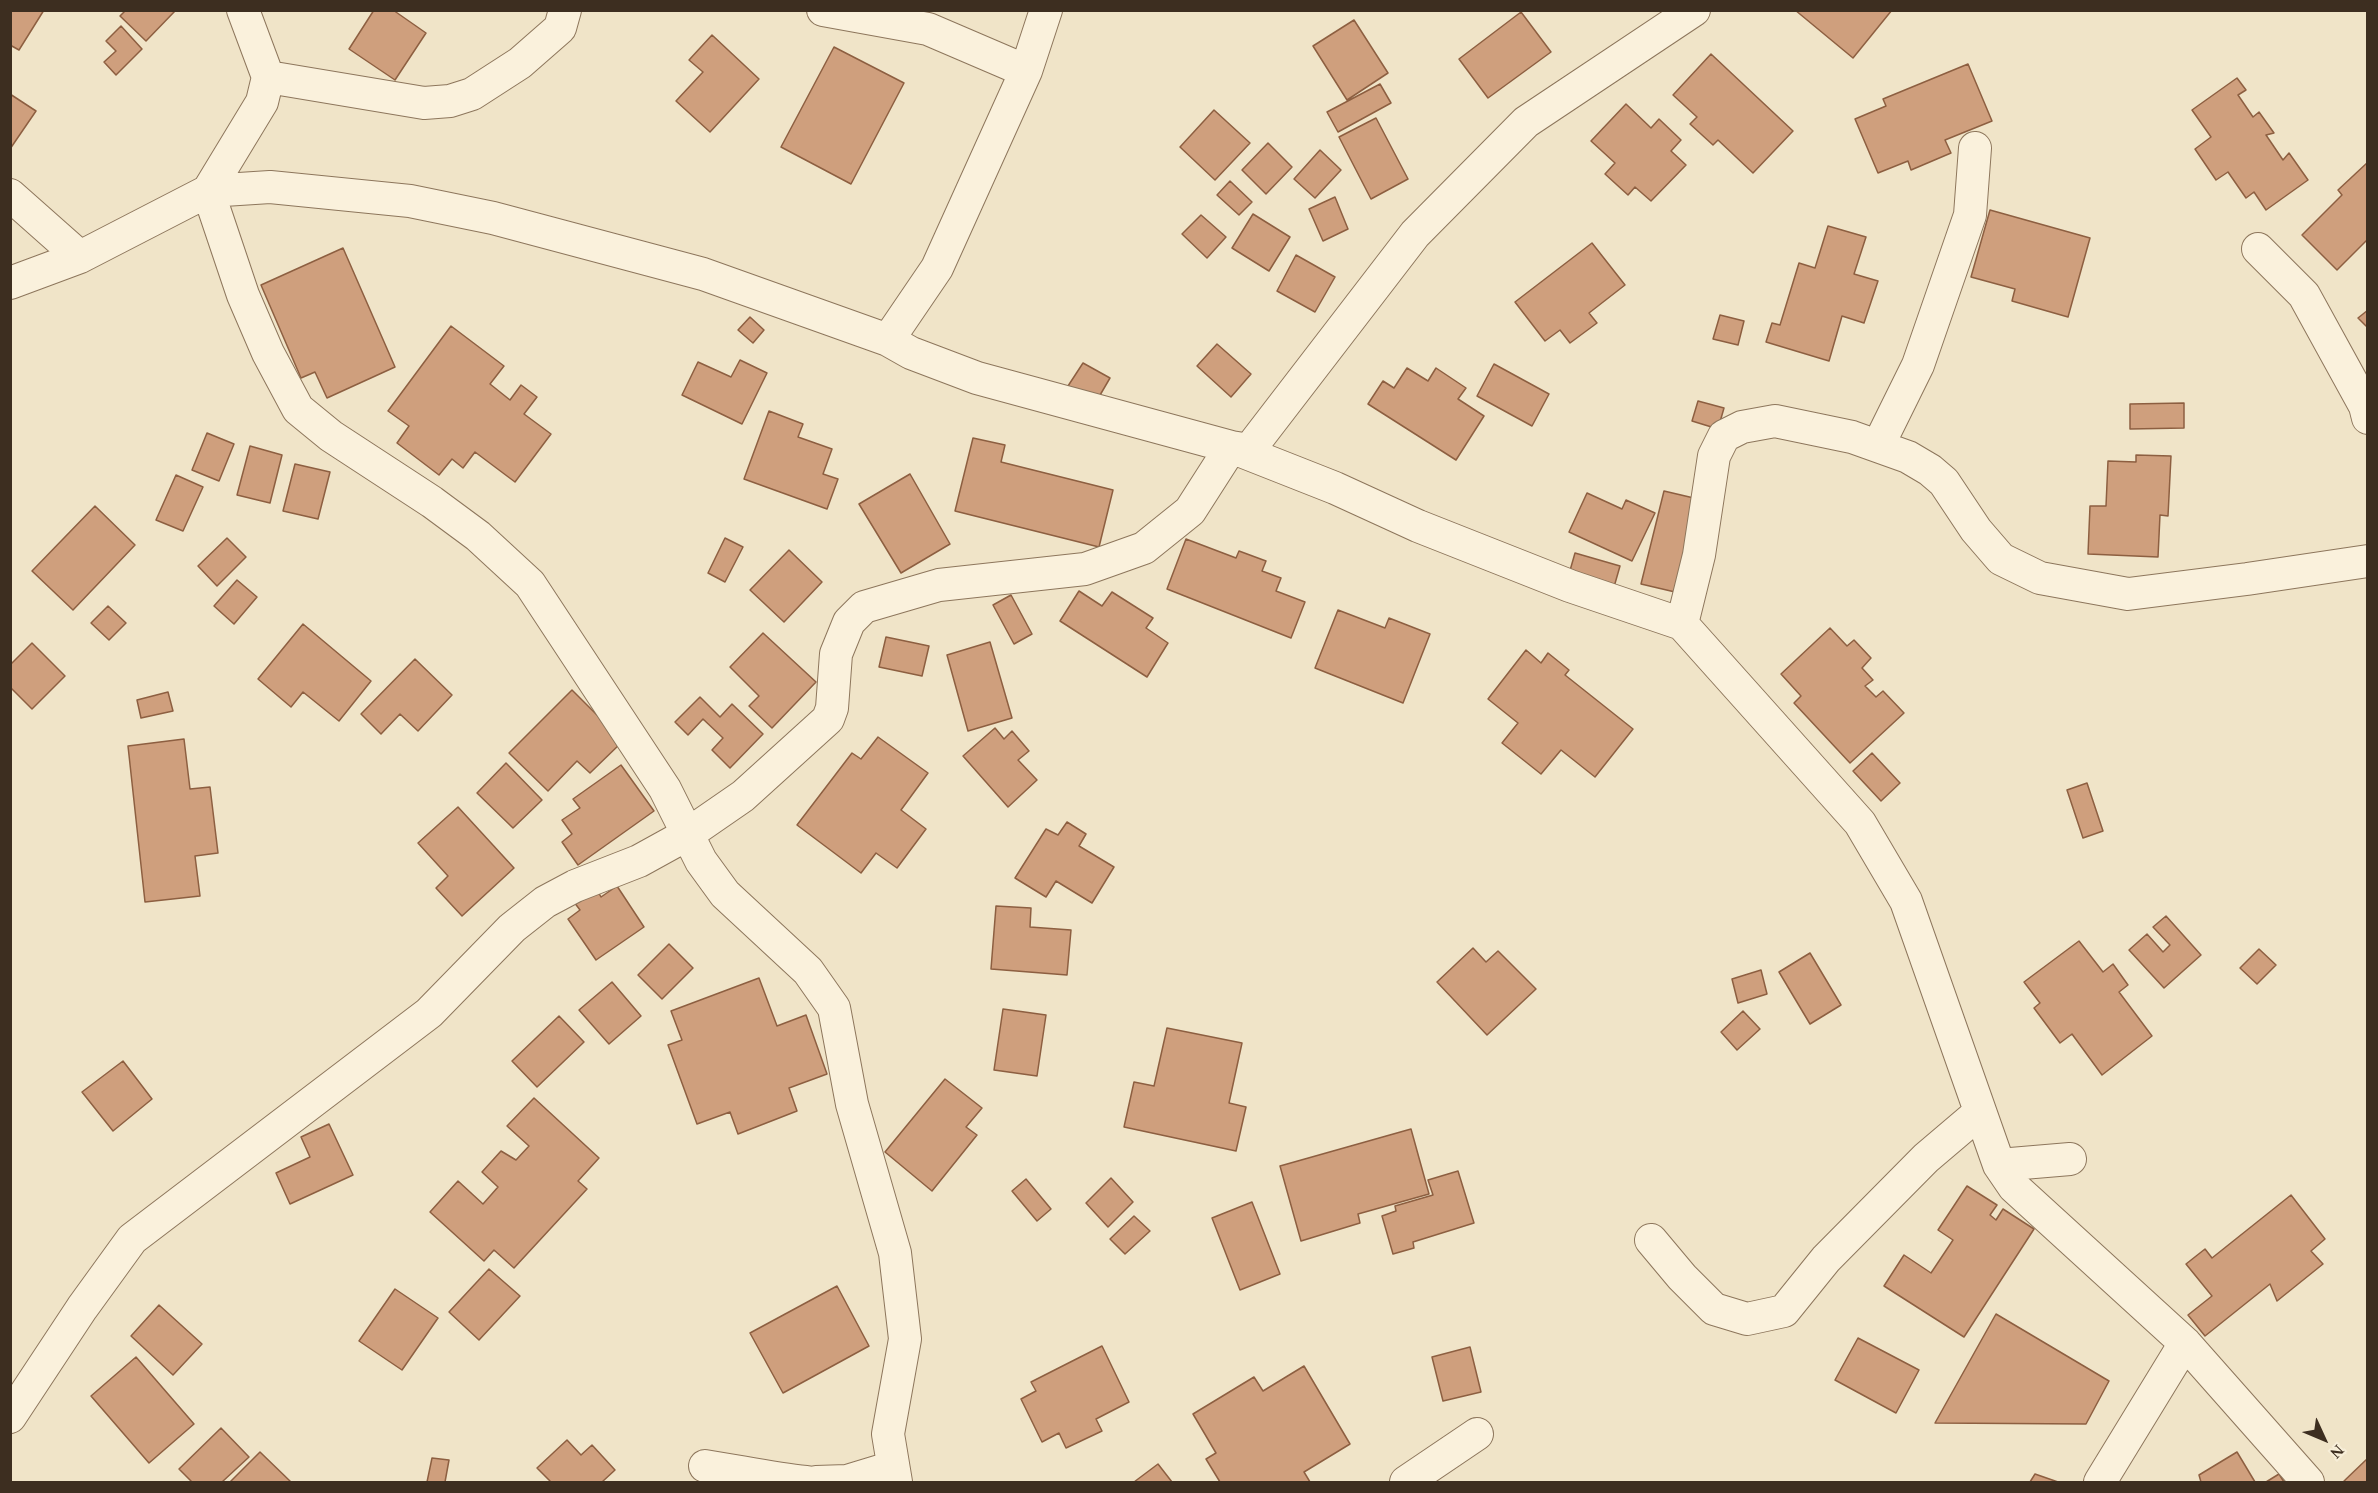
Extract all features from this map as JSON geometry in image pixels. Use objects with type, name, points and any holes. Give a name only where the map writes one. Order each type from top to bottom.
[{"type":"street","points":[[243,10],[268,77],[262,102],[208,191],[243,295],[268,353],[298,409],[331,436],[432,502],[478,536],[530,584],[665,789],[701,861],[725,894],[808,971],[834,1008],[852,1104],[895,1253],[905,1339],[888,1434],[895,1475],[816,1482]]},
{"type":"street","points":[[823,10],[928,28],[1026,71]]},
{"type":"street","points":[[888,340],[937,268],[1026,71],[1046,10]]},
{"type":"street","points":[[10,283],[80,257],[208,191],[282,188],[410,201],[493,218],[703,274],[888,340],[911,353],[977,378],[1249,450],[1415,234],[1526,122],[1695,10]]},
{"type":"street","points":[[268,77],[424,103],[450,101],[472,94],[520,63],[569,16]]},
{"type":"street","points":[[1878,446],[1918,364],[1970,215],[1975,148]]},
{"type":"street","points":[[10,195],[80,257]]},
{"type":"street","points":[[2258,249],[2304,295],[2365,406],[2367,418]]},
{"type":"street","points":[[1682,624],[1699,555],[1714,456],[1724,436],[1742,427],[1775,421],[1852,437],[1908,457],[1930,470],[1944,483],[1976,530],[2001,559],[2040,578],[2128,594],[2367,561]]},
{"type":"street","points":[[1231,447],[1335,488],[1418,526],[1570,586],[1682,624],[1860,823],[1906,901],[1998,1165],[2014,1187],[2185,1342],[2308,1482]]},
{"type":"street","points":[[10,1418],[82,1308],[132,1239],[429,1013],[512,928],[544,902],[575,886],[639,861],[688,834],[743,796],[828,719],[832,708],[836,654],[849,622],[864,607],[939,585],[1085,569],[1144,548],[1190,511],[1231,447]]},
{"type":"street","points":[[1650,1240],[1714,1309],[1747,1319],[1784,1311],[1826,1259],[1926,1158],[1979,1113]]},
{"type":"street","points":[[1998,1165],[2070,1159]]},
{"type":"street","points":[[2100,1482],[2185,1342]]},
{"type":"street","points":[[1406,1482],[1477,1434]]},
{"type":"street","points":[[705,1466],[742,1471],[771,1479],[806,1482]]},
{"type":"building","points":[[10,10],[44,10],[19,50],[10,45]]},
{"type":"building","points":[[126,10],[176,10],[146,41],[120,16]]},
{"type":"building","points":[[374,10],[393,10],[426,33],[395,80],[349,49]]},
{"type":"building","points":[[1795,10],[1892,10],[1853,58]]},
{"type":"building","points":[[1521,12],[1551,52],[1488,98],[1459,59]]},
{"type":"building","points":[[1354,20],[1388,73],[1347,100],[1313,46]]},
{"type":"building","points":[[121,26],[142,49],[116,75],[104,62],[116,51],[106,41]]},
{"type":"building","points":[[712,35],[759,79],[710,132],[676,101],[703,72],[689,60]]},
{"type":"building","points":[[834,47],[904,83],[851,184],[781,147]]},
{"type":"building","points":[[1711,54],[1793,131],[1753,173],[1718,140],[1713,145],[1690,124],[1697,117],[1673,95]]},
{"type":"building","points":[[1968,64],[1992,121],[1945,140],[1951,153],[1911,170],[1908,161],[1878,173],[1855,119],[1886,106],[1883,99]]},
{"type":"building","points":[[2237,78],[2246,90],[2238,95],[2253,117],[2259,112],[2274,133],[2266,135],[2283,160],[2289,153],[2308,180],[2266,210],[2254,192],[2246,198],[2228,172],[2216,180],[2195,149],[2211,137],[2192,110]]},
{"type":"building","points":[[1380,84],[1391,103],[1338,132],[1327,112]]},
{"type":"building","points":[[10,94],[36,111],[10,149]]},
{"type":"building","points":[[1626,104],[1651,128],[1659,119],[1681,140],[1671,151],[1686,165],[1651,201],[1635,187],[1628,195],[1605,174],[1615,163],[1591,141]]},
{"type":"building","points":[[1214,110],[1250,143],[1215,180],[1180,147]]},
{"type":"building","points":[[1376,118],[1408,179],[1371,199],[1339,137]]},
{"type":"building","points":[[1268,143],[1292,167],[1266,194],[1242,170]]},
{"type":"building","points":[[1320,150],[1341,170],[1315,198],[1294,179]]},
{"type":"building","points":[[2368,162],[2368,239],[2337,270],[2302,235],[2342,195],[2338,190]]},
{"type":"building","points":[[1230,181],[1252,202],[1239,215],[1217,195]]},
{"type":"building","points":[[1335,197],[1348,229],[1323,241],[1309,209]]},
{"type":"building","points":[[1990,210],[2090,238],[2068,317],[2012,301],[2015,289],[1971,277]]},
{"type":"building","points":[[1253,214],[1290,237],[1269,271],[1232,248]]},
{"type":"building","points":[[1201,215],[1226,237],[1207,258],[1182,234]]},
{"type":"building","points":[[1828,226],[1866,237],[1854,274],[1878,281],[1864,323],[1842,316],[1829,361],[1766,342],[1772,323],[1780,325],[1799,263],[1815,268]]},
{"type":"building","points":[[1592,243],[1625,285],[1589,313],[1597,323],[1570,343],[1560,330],[1545,341],[1515,302]]},
{"type":"building","points":[[343,248],[395,367],[327,398],[315,372],[301,378],[261,285]]},
{"type":"building","points":[[1296,255],[1335,277],[1315,312],[1277,291]]},
{"type":"building","points":[[2368,310],[2368,324],[2366,326],[2358,318]]},
{"type":"building","points":[[1720,315],[1744,321],[1738,345],[1713,339]]},
{"type":"building","points":[[750,317],[764,330],[753,343],[738,330]]},
{"type":"building","points":[[451,326],[504,366],[490,384],[510,400],[521,385],[537,397],[524,414],[551,434],[515,482],[475,452],[463,468],[452,459],[439,475],[397,443],[409,426],[388,411]]},
{"type":"building","points":[[1217,344],[1251,374],[1231,397],[1197,366]]},
{"type":"building","points":[[740,360],[767,373],[742,424],[682,395],[698,362],[731,377]]},
{"type":"building","points":[[1083,363],[1110,378],[1096,402],[1068,386]]},
{"type":"building","points":[[1494,364],[1549,394],[1532,426],[1477,396]]},
{"type":"building","points":[[1407,368],[1428,381],[1436,368],[1466,388],[1458,399],[1484,416],[1456,460],[1368,404],[1383,381],[1394,388]]},
{"type":"building","points":[[1698,401],[1724,408],[1718,429],[1692,421]]},
{"type":"building","points":[[2184,403],[2184,428],[2130,429],[2130,404]]},
{"type":"building","points":[[769,411],[803,424],[798,437],[832,449],[823,474],[838,479],[827,509],[744,479]]},
{"type":"building","points":[[207,433],[234,444],[219,481],[192,470]]},
{"type":"building","points":[[973,438],[1005,445],[1001,462],[1113,490],[1099,547],[955,511]]},
{"type":"building","points":[[250,446],[282,455],[270,503],[237,495]]},
{"type":"building","points":[[2136,455],[2171,456],[2168,516],[2160,515],[2158,557],[2088,554],[2090,506],[2106,506],[2108,461],[2136,462]]},
{"type":"building","points":[[295,464],[330,472],[318,519],[283,511]]},
{"type":"building","points":[[910,474],[950,544],[901,573],[859,504]]},
{"type":"building","points":[[176,475],[203,487],[183,531],[156,520]]},
{"type":"building","points":[[1664,491],[1698,499],[1675,592],[1641,584]]},
{"type":"building","points":[[1587,493],[1622,509],[1626,500],[1655,513],[1632,561],[1569,532]]},
{"type":"building","points":[[95,506],[135,545],[73,610],[32,571]]},
{"type":"building","points":[[227,538],[246,557],[217,586],[198,566]]},
{"type":"building","points":[[725,538],[743,547],[725,582],[708,573]]},
{"type":"building","points":[[1186,539],[1236,558],[1239,551],[1266,561],[1262,571],[1281,578],[1276,591],[1305,602],[1291,638],[1167,589]]},
{"type":"building","points":[[789,550],[822,582],[784,622],[750,590]]},
{"type":"building","points":[[1575,553],[1620,566],[1612,594],[1567,581]]},
{"type":"building","points":[[237,580],[257,597],[234,624],[214,606]]},
{"type":"building","points":[[1079,591],[1102,606],[1112,592],[1153,618],[1146,628],[1168,643],[1147,677],[1060,621]]},
{"type":"building","points":[[1011,595],[1032,634],[1014,644],[993,605]]},
{"type":"building","points":[[108,606],[126,623],[109,640],[91,623]]},
{"type":"building","points":[[1338,610],[1385,628],[1389,618],[1430,634],[1403,703],[1315,668]]},
{"type":"building","points":[[303,624],[371,681],[339,721],[303,692],[291,707],[258,679]]},
{"type":"building","points":[[1830,628],[1847,646],[1854,640],[1871,658],[1862,668],[1873,680],[1865,686],[1876,697],[1883,691],[1904,713],[1850,763],[1794,703],[1801,696],[1781,674]]},
{"type":"building","points":[[763,633],[816,682],[772,728],[749,706],[759,696],[730,667]]},
{"type":"building","points":[[886,637],[929,646],[922,676],[879,667]]},
{"type":"building","points":[[990,642],[1012,718],[968,731],[947,655]]},
{"type":"building","points":[[32,643],[65,676],[32,709],[10,687],[10,665]]},
{"type":"building","points":[[1526,650],[1541,663],[1548,653],[1569,670],[1565,675],[1633,729],[1595,777],[1561,750],[1541,774],[1502,743],[1518,723],[1488,699]]},
{"type":"building","points":[[415,659],[452,695],[418,731],[400,714],[381,734],[361,714]]},
{"type":"building","points":[[572,690],[623,741],[590,773],[577,761],[548,791],[509,753]]},
{"type":"building","points":[[168,692],[173,711],[141,718],[137,700]]},
{"type":"building","points":[[700,697],[720,717],[732,704],[763,734],[730,768],[712,750],[723,738],[703,719],[688,735],[675,722]]},
{"type":"building","points":[[995,728],[1004,739],[1012,731],[1029,751],[1018,760],[1037,780],[1008,807],[963,756]]},
{"type":"building","points":[[878,737],[928,773],[901,810],[926,829],[897,868],[876,853],[861,873],[797,825],[852,753],[861,759]]},
{"type":"building","points":[[184,739],[190,789],[210,787],[218,853],[195,856],[200,896],[145,902],[128,746]]},
{"type":"building","points":[[1872,753],[1900,783],[1881,801],[1853,771]]},
{"type":"building","points":[[506,763],[542,800],[513,828],[477,793]]},
{"type":"building","points":[[621,765],[654,811],[578,865],[562,842],[572,834],[562,820],[580,808],[573,799]]},
{"type":"building","points":[[2087,783],[2103,831],[2083,838],[2067,790]]},
{"type":"building","points":[[458,807],[514,868],[462,916],[436,888],[448,876],[418,843]]},
{"type":"building","points":[[1067,822],[1086,834],[1079,846],[1114,867],[1092,903],[1056,881],[1046,897],[1015,878],[1046,829],[1058,835]]},
{"type":"building","points":[[617,886],[644,927],[596,960],[568,919],[580,910],[574,902],[596,888],[601,897]]},
{"type":"building","points":[[996,906],[1031,908],[1030,927],[1071,930],[1067,975],[991,969]]},
{"type":"building","points":[[2166,916],[2201,955],[2164,988],[2129,950],[2147,934],[2163,952],[2170,945],[2153,927]]},
{"type":"building","points":[[2079,941],[2103,972],[2113,964],[2128,985],[2119,992],[2152,1036],[2102,1075],[2072,1034],[2060,1043],[2034,1008],[2040,1003],[2024,982]]},
{"type":"building","points":[[669,944],[693,968],[662,999],[638,975]]},
{"type":"building","points":[[1473,948],[1486,962],[1498,951],[1536,989],[1487,1035],[1437,982]]},
{"type":"building","points":[[2259,949],[2276,965],[2257,984],[2240,968]]},
{"type":"building","points":[[1810,953],[1841,1005],[1810,1024],[1779,972]]},
{"type":"building","points":[[1761,970],[1767,994],[1738,1003],[1732,979]]},
{"type":"building","points":[[759,978],[777,1026],[806,1015],[827,1074],[789,1088],[797,1111],[738,1134],[730,1112],[697,1124],[668,1045],[682,1040],[671,1011]]},
{"type":"building","points":[[612,982],[641,1016],[609,1044],[579,1010]]},
{"type":"building","points":[[1003,1009],[1046,1015],[1037,1076],[994,1070]]},
{"type":"building","points":[[1743,1011],[1760,1029],[1737,1050],[1721,1032]]},
{"type":"building","points":[[559,1016],[584,1042],[537,1087],[512,1061]]},
{"type":"building","points":[[1167,1028],[1242,1043],[1229,1103],[1246,1107],[1236,1151],[1124,1127],[1134,1082],[1154,1086]]},
{"type":"building","points":[[123,1061],[152,1099],[113,1131],[82,1092]]},
{"type":"building","points":[[945,1079],[982,1108],[966,1127],[977,1135],[932,1191],[885,1152]]},
{"type":"building","points":[[534,1098],[599,1158],[578,1181],[587,1189],[514,1268],[494,1250],[484,1261],[430,1212],[458,1181],[483,1204],[498,1187],[482,1172],[501,1151],[516,1160],[529,1146],[507,1126]]},
{"type":"building","points":[[329,1124],[353,1175],[290,1204],[276,1173],[310,1157],[301,1137]]},
{"type":"building","points":[[1411,1129],[1429,1194],[1358,1214],[1360,1223],[1301,1241],[1280,1166]]},
{"type":"building","points":[[1458,1171],[1474,1223],[1413,1242],[1414,1248],[1393,1254],[1382,1216],[1396,1211],[1395,1206],[1433,1195],[1428,1180]]},
{"type":"building","points":[[1111,1178],[1133,1202],[1108,1227],[1086,1203]]},
{"type":"building","points":[[1026,1179],[1051,1209],[1037,1221],[1012,1191]]},
{"type":"building","points":[[1967,1186],[1997,1205],[1990,1215],[1996,1220],[2003,1209],[2034,1229],[1964,1337],[1884,1286],[1904,1255],[1931,1273],[1953,1240],[1938,1230]]},
{"type":"building","points":[[2291,1195],[2325,1239],[2311,1251],[2323,1264],[2277,1301],[2270,1284],[2205,1336],[2188,1315],[2212,1296],[2186,1264],[2205,1249],[2212,1258]]},
{"type":"building","points":[[1252,1202],[1280,1274],[1240,1290],[1212,1218]]},
{"type":"building","points":[[1134,1216],[1150,1231],[1125,1254],[1110,1239]]},
{"type":"building","points":[[489,1269],[520,1296],[479,1340],[449,1312]]},
{"type":"building","points":[[837,1286],[869,1346],[783,1393],[750,1333]]},
{"type":"building","points":[[395,1289],[438,1318],[402,1370],[359,1341]]},
{"type":"building","points":[[159,1305],[202,1344],[173,1375],[131,1336]]},
{"type":"building","points":[[1996,1314],[2109,1381],[2086,1424],[1935,1423]]},
{"type":"building","points":[[1858,1338],[1919,1370],[1896,1413],[1835,1380]]},
{"type":"building","points":[[1102,1346],[1129,1402],[1096,1419],[1102,1431],[1066,1448],[1059,1433],[1042,1442],[1021,1399],[1036,1391],[1031,1382]]},
{"type":"building","points":[[1470,1347],[1481,1392],[1443,1401],[1432,1357]]},
{"type":"building","points":[[136,1357],[194,1424],[149,1463],[91,1396]]},
{"type":"building","points":[[1304,1366],[1350,1444],[1304,1472],[1310,1482],[1220,1482],[1206,1459],[1216,1453],[1193,1414],[1254,1377],[1263,1391]]},
{"type":"building","points":[[221,1428],[249,1457],[222,1482],[192,1482],[179,1469]]},
{"type":"building","points":[[567,1440],[581,1455],[592,1445],[615,1470],[602,1482],[551,1482],[537,1468]]},
{"type":"building","points":[[260,1452],[291,1482],[230,1482]]},
{"type":"building","points":[[2237,1452],[2255,1482],[2201,1482],[2199,1475]]},
{"type":"building","points":[[432,1458],[449,1460],[445,1482],[427,1482]]},
{"type":"building","points":[[2368,1458],[2368,1482],[2344,1481]]},
{"type":"building","points":[[1158,1464],[1172,1482],[1134,1482]]},
{"type":"building","points":[[2035,1474],[2058,1482],[2030,1482]]},
{"type":"building","points":[[2279,1474],[2284,1482],[2266,1482]]}]
